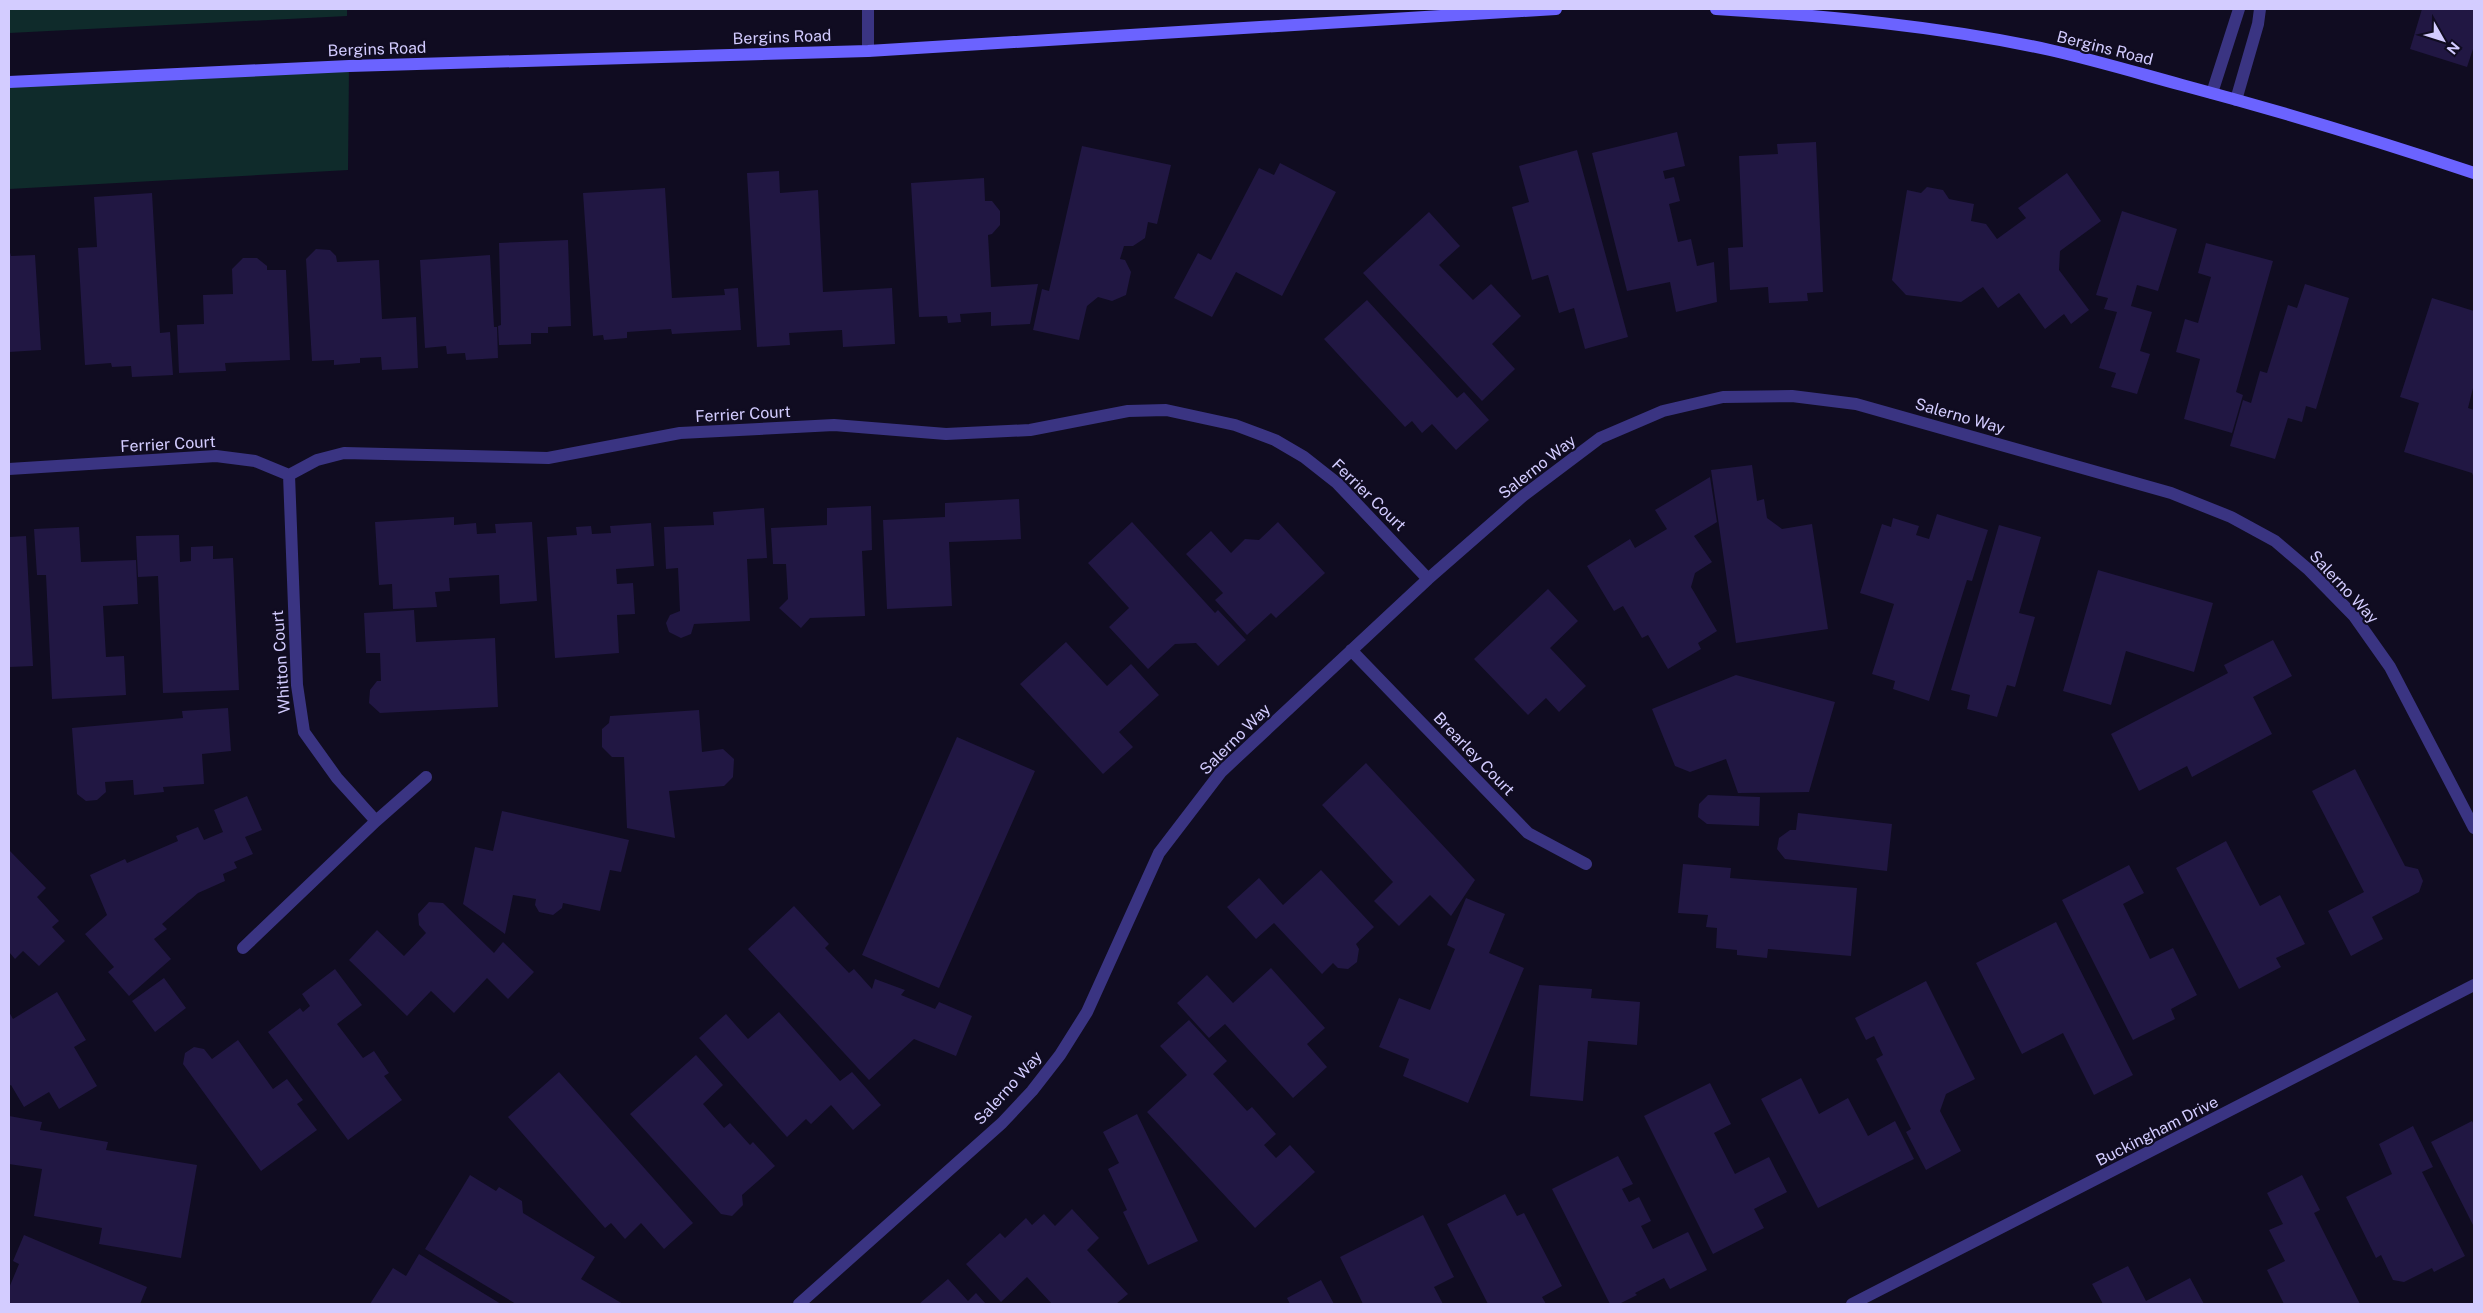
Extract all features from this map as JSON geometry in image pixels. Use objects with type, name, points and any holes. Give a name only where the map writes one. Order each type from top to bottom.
[{"type":"main road","name":"Bergins Road","points":[[9,82],[349,66],[868,51],[1556,9]]},
{"type":"main road","name":"Bergins Road","points":[[1716,9],[1794,14],[1910,26],[2049,50],[2212,93],[2410,151],[2474,173]]},
{"type":"street","points":[[868,9],[868,51]]},
{"type":"street","points":[[2212,93],[2239,9]]},
{"type":"street","points":[[2236,100],[2258,24],[2260,9]]},
{"type":"street","name":"Salerno Way","points":[[799,1304],[1002,1123],[1032,1091],[1060,1055],[1087,1012],[1159,853],[1221,772],[1428,579],[1523,496],[1600,438],[1663,411],[1723,397],[1792,396],[1856,404],[2171,493],[2232,517],[2275,541],[2308,570],[2354,616],[2390,667],[2474,828]]},
{"type":"street","name":"Ferrier Court","points":[[9,469],[216,456],[255,461],[288,475],[317,460],[344,453],[548,458],[680,434],[834,425],[946,434],[1030,430],[1128,411],[1166,410],[1194,414],[1235,425],[1275,440],[1304,457],[1338,483],[1428,579]]},
{"type":"street","name":"Whitton Court","points":[[288,475],[297,685],[304,732],[337,778],[376,821]]},
{"type":"street","name":"Brearley Court","points":[[1351,650],[1528,833],[1586,864]]},
{"type":"street","points":[[243,948],[376,821],[426,777]]},
{"type":"street","name":"Buckingham Drive","points":[[1852,1304],[2208,1124],[2474,985]]},
{"type":"green space","points":[[9,9],[347,9],[347,16],[9,33]]},
{"type":"green space","points":[[349,66],[348,170],[9,189],[9,82]]},
{"type":"building","points":[[2422,9],[2474,9],[2474,46],[2467,67],[2410,49]]},
{"type":"building","points":[[1677,132],[1685,166],[1663,171],[1665,179],[1674,177],[1680,201],[1669,204],[1678,242],[1691,239],[1697,266],[1714,262],[1717,302],[1676,312],[1670,282],[1627,291],[1592,153]]},
{"type":"building","points":[[1816,142],[1823,292],[1807,293],[1808,301],[1769,303],[1768,287],[1730,290],[1728,248],[1743,247],[1739,156],[1778,154],[1777,144]]},
{"type":"building","points":[[1082,146],[1171,165],[1157,224],[1148,222],[1145,238],[1133,246],[1124,246],[1120,259],[1125,260],[1131,272],[1126,295],[1112,301],[1098,297],[1087,306],[1079,340],[1033,330],[1042,289],[1049,291]]},
{"type":"building","points":[[1577,150],[1628,337],[1585,349],[1574,308],[1559,313],[1548,275],[1532,280],[1512,207],[1529,202],[1519,166]]},
{"type":"building","points":[[1280,163],[1336,192],[1282,296],[1236,272],[1212,317],[1174,298],[1198,253],[1211,260],[1259,168],[1274,175]]},
{"type":"building","points":[[779,171],[780,193],[818,190],[823,292],[892,288],[895,344],[843,347],[842,330],[789,333],[790,345],[757,347],[747,173]]},
{"type":"building","points":[[2067,173],[2101,221],[2060,251],[2059,270],[2089,310],[2071,324],[2064,314],[2045,329],[2019,293],[1998,308],[1983,287],[1961,302],[1906,295],[1892,280],[1907,190],[1921,193],[1927,187],[1943,190],[1949,199],[1974,204],[1971,221],[1986,224],[1997,239],[2026,218],[2018,208]]},
{"type":"building","points":[[984,178],[985,201],[992,201],[1000,211],[1000,225],[992,234],[988,235],[991,287],[1038,284],[1030,324],[991,326],[991,312],[960,314],[961,322],[948,323],[947,316],[919,317],[911,183]]},
{"type":"building","points":[[665,188],[672,298],[725,295],[724,289],[738,288],[741,330],[672,334],[671,329],[627,332],[627,338],[604,340],[603,335],[593,336],[583,193]]},
{"type":"building","points":[[152,193],[160,333],[170,332],[173,375],[132,377],[131,366],[112,367],[111,363],[85,365],[78,248],[97,247],[94,197]]},
{"type":"building","points":[[2122,211],[2177,229],[2158,291],[2137,285],[2131,306],[2152,312],[2140,351],[2150,354],[2137,394],[2111,387],[2116,373],[2099,368],[2117,312],[2104,309],[2108,298],[2096,295]]},
{"type":"building","points":[[1429,212],[1460,246],[1439,265],[1473,300],[1491,284],[1521,316],[1492,344],[1515,369],[1482,401],[1363,273]]},
{"type":"building","points":[[568,240],[571,326],[548,327],[548,333],[531,333],[531,344],[499,345],[498,326],[501,325],[499,243]]},
{"type":"building","points":[[2206,243],[2273,261],[2236,392],[2243,395],[2232,433],[2184,419],[2200,359],[2176,352],[2185,319],[2198,323],[2211,277],[2198,273]]},
{"type":"building","points":[[9,249],[11,256],[35,255],[41,350],[9,352]]},
{"type":"building","points":[[316,249],[330,250],[336,256],[337,262],[379,260],[382,319],[416,317],[418,368],[382,370],[381,357],[360,358],[360,363],[334,365],[334,360],[312,361],[306,259]]},
{"type":"building","points":[[490,255],[494,327],[497,327],[498,358],[466,360],[465,353],[447,354],[446,346],[425,348],[420,260]]},
{"type":"building","points":[[243,258],[257,258],[267,266],[267,270],[286,270],[290,360],[225,363],[226,371],[179,373],[177,325],[204,324],[203,295],[233,294],[232,269]]},
{"type":"building","points":[[2305,284],[2349,298],[2316,409],[2306,406],[2302,422],[2288,418],[2275,459],[2230,446],[2243,400],[2251,403],[2260,371],[2267,373],[2288,305],[2297,308]]},
{"type":"building","points":[[2432,298],[2474,311],[2474,384],[2468,408],[2474,410],[2474,478],[2472,473],[2404,452],[2419,403],[2400,397]]},
{"type":"building","points":[[1367,300],[1457,398],[1464,392],[1489,420],[1456,450],[1432,424],[1422,433],[1412,421],[1405,427],[1324,339]]},
{"type":"building","points":[[1752,465],[1757,501],[1764,499],[1767,518],[1782,529],[1812,524],[1828,629],[1736,643],[1711,470]]},
{"type":"building","points":[[1710,477],[1717,522],[1694,536],[1712,562],[1695,573],[1691,587],[1717,631],[1698,643],[1701,649],[1668,669],[1648,635],[1642,638],[1623,606],[1614,611],[1587,566],[1630,539],[1635,548],[1667,529],[1655,510]]},
{"type":"building","points":[[1019,499],[1021,539],[949,542],[952,606],[887,609],[883,520],[945,517],[945,503]]},
{"type":"building","points":[[871,506],[872,550],[862,551],[865,616],[810,618],[801,628],[779,608],[788,599],[786,564],[773,564],[771,528],[827,525],[827,508]]},
{"type":"building","points":[[764,508],[767,558],[747,559],[750,621],[694,624],[691,634],[681,638],[669,632],[666,623],[670,615],[680,611],[678,568],[666,569],[664,527],[714,525],[713,512]]},
{"type":"building","points":[[1937,514],[1988,530],[1972,581],[1967,580],[1929,701],[1893,689],[1895,681],[1872,674],[1894,604],[1860,593],[1882,524],[1891,527],[1893,518],[1919,526],[1916,535],[1929,539]]},
{"type":"building","points":[[454,517],[454,525],[476,523],[477,534],[496,533],[495,524],[532,522],[537,601],[500,604],[499,575],[449,578],[450,591],[435,592],[437,607],[393,609],[392,584],[379,585],[375,522]]},
{"type":"building","points":[[1132,522],[1215,613],[1218,610],[1246,640],[1218,666],[1196,643],[1175,644],[1148,669],[1109,627],[1129,608],[1088,563]]},
{"type":"building","points":[[1278,522],[1325,573],[1276,618],[1271,613],[1247,635],[1215,600],[1223,593],[1186,554],[1211,531],[1231,553],[1245,539],[1259,540]]},
{"type":"building","points":[[651,523],[654,566],[616,569],[617,584],[633,583],[635,614],[617,615],[619,653],[555,658],[547,537],[577,535],[576,527],[591,526],[592,534],[611,533],[610,526]]},
{"type":"building","points":[[1999,525],[2041,537],[2019,613],[2035,617],[2015,687],[2007,685],[1997,717],[1967,709],[1970,695],[1951,690]]},
{"type":"building","points":[[79,527],[81,562],[136,560],[138,604],[103,606],[106,657],[124,656],[126,695],[52,699],[46,575],[37,575],[34,529]]},
{"type":"building","points":[[179,535],[180,562],[191,561],[191,547],[213,546],[213,559],[233,558],[239,690],[163,693],[158,576],[138,577],[136,536]]},
{"type":"building","points":[[26,536],[33,666],[9,667],[9,537]]},
{"type":"building","points":[[2098,570],[2213,603],[2194,672],[2126,651],[2111,705],[2063,691]]},
{"type":"building","points":[[1548,589],[1578,621],[1550,648],[1586,686],[1559,712],[1546,698],[1528,715],[1474,659]]},
{"type":"building","points":[[414,610],[416,642],[495,638],[498,707],[380,713],[369,703],[370,690],[377,681],[381,681],[380,653],[366,653],[364,613]]},
{"type":"building","points":[[2273,640],[2292,676],[2253,697],[2272,734],[2192,777],[2187,766],[2139,791],[2111,734],[2228,673],[2224,665]]},
{"type":"building","points":[[1066,642],[1107,686],[1131,664],[1159,695],[1119,732],[1133,747],[1103,774],[1020,684]]},
{"type":"building","points":[[1736,675],[1835,702],[1809,792],[1738,793],[1726,759],[1690,772],[1675,766],[1652,709]]},
{"type":"building","points":[[228,708],[231,751],[202,754],[204,784],[163,787],[164,792],[134,795],[133,780],[105,782],[106,792],[97,800],[86,801],[77,794],[72,728],[183,718],[182,711]]},
{"type":"building","points":[[699,710],[702,752],[723,749],[734,759],[733,777],[724,786],[669,791],[675,838],[627,828],[624,757],[612,757],[602,747],[602,729],[609,723],[610,716]]},
{"type":"building","points":[[957,737],[1035,771],[939,988],[862,955]]},
{"type":"building","points":[[1366,763],[1475,880],[1451,916],[1430,895],[1399,926],[1374,901],[1393,882],[1322,805]]},
{"type":"building","points":[[2355,769],[2405,866],[2418,869],[2423,881],[2419,892],[2372,917],[2383,939],[2351,956],[2328,911],[2364,892],[2312,791]]},
{"type":"building","points":[[1708,795],[1760,797],[1759,826],[1707,824],[1698,817],[1699,804]]},
{"type":"building","points":[[247,796],[262,830],[245,837],[253,854],[234,862],[237,868],[223,874],[225,881],[198,893],[162,924],[167,929],[154,939],[171,959],[129,996],[108,972],[114,967],[85,934],[107,915],[90,875],[125,859],[127,863],[178,841],[176,836],[198,827],[204,840],[223,832],[214,810]]},
{"type":"building","points":[[502,811],[629,840],[621,872],[610,870],[600,911],[563,903],[562,908],[553,915],[539,912],[535,905],[536,899],[513,895],[505,934],[463,904],[475,847],[493,851]]},
{"type":"building","points":[[1798,813],[1892,824],[1887,871],[1785,859],[1777,849],[1779,838],[1790,830],[1796,830]]},
{"type":"building","points":[[2226,841],[2260,906],[2280,895],[2305,944],[2276,958],[2281,967],[2239,989],[2176,868]]},
{"type":"building","points":[[9,850],[46,888],[37,897],[59,921],[52,927],[65,941],[39,966],[23,951],[15,959],[9,952]]},
{"type":"building","points":[[1683,864],[1731,868],[1730,878],[1857,888],[1851,956],[1768,949],[1767,958],[1737,955],[1737,950],[1716,948],[1717,928],[1706,927],[1708,915],[1678,913]]},
{"type":"building","points":[[2129,865],[2144,893],[2123,904],[2150,959],[2173,948],[2197,995],[2171,1009],[2175,1019],[2133,1040],[2062,900]]},
{"type":"building","points":[[1321,870],[1374,927],[1356,944],[1359,949],[1357,962],[1348,969],[1338,968],[1333,963],[1322,974],[1274,923],[1256,939],[1227,907],[1259,878],[1283,905]]},
{"type":"building","points":[[1466,898],[1505,914],[1489,953],[1524,968],[1468,1103],[1403,1076],[1409,1059],[1379,1047],[1399,998],[1430,1010],[1455,949],[1447,945]]},
{"type":"building","points":[[429,902],[443,903],[494,953],[503,942],[534,972],[508,999],[487,978],[454,1013],[431,991],[407,1016],[349,960],[377,930],[404,956],[426,933],[419,925],[418,914]]},
{"type":"building","points":[[794,906],[829,944],[825,948],[849,973],[854,969],[872,989],[875,979],[905,990],[901,995],[935,1009],[939,1002],[972,1016],[956,1056],[914,1039],[869,1080],[748,949]]},
{"type":"building","points":[[2056,922],[2133,1075],[2094,1095],[2063,1033],[2022,1054],[1976,963]]},
{"type":"building","points":[[1271,968],[1325,1028],[1307,1044],[1327,1067],[1293,1098],[1225,1024],[1209,1038],[1177,1003],[1207,975],[1233,1003]]},
{"type":"building","points":[[335,969],[362,1005],[337,1024],[363,1058],[374,1051],[389,1073],[384,1076],[402,1100],[348,1140],[268,1032],[300,1008],[303,1012],[310,1006],[302,994]]},
{"type":"building","points":[[164,978],[186,1008],[155,1032],[132,1001]]},
{"type":"building","points":[[1926,981],[1975,1079],[1946,1094],[1940,1111],[1961,1151],[1926,1170],[1906,1132],[1911,1129],[1876,1059],[1883,1055],[1874,1036],[1866,1040],[1855,1018]]},
{"type":"building","points":[[1539,985],[1592,989],[1591,998],[1640,1002],[1637,1045],[1588,1041],[1583,1101],[1530,1096]]},
{"type":"building","points":[[57,992],[86,1040],[74,1047],[97,1086],[59,1109],[49,1092],[24,1107],[11,1085],[9,1086],[9,1012],[13,1019]]},
{"type":"building","points":[[779,1012],[840,1081],[852,1072],[881,1105],[853,1130],[831,1105],[811,1124],[806,1119],[787,1137],[699,1038],[726,1014],[748,1039]]},
{"type":"building","points":[[1189,1020],[1227,1061],[1213,1074],[1247,1111],[1252,1107],[1276,1134],[1264,1145],[1276,1158],[1290,1145],[1315,1172],[1255,1228],[1147,1112],[1187,1075],[1160,1046]]},
{"type":"building","points":[[238,1040],[273,1089],[287,1079],[303,1100],[297,1104],[317,1130],[261,1171],[183,1064],[185,1053],[194,1047],[204,1049],[212,1059]]},
{"type":"building","points":[[696,1055],[723,1085],[703,1104],[724,1128],[730,1123],[750,1145],[753,1142],[775,1166],[742,1195],[743,1205],[732,1216],[721,1214],[630,1114]]},
{"type":"building","points":[[559,1072],[693,1223],[664,1249],[641,1223],[625,1239],[611,1223],[605,1228],[508,1117]]},
{"type":"building","points":[[1801,1078],[1819,1114],[1848,1098],[1868,1136],[1895,1121],[1914,1159],[1818,1208],[1761,1099]]},
{"type":"building","points":[[1710,1083],[1731,1124],[1714,1133],[1735,1174],[1769,1157],[1787,1192],[1754,1209],[1764,1228],[1713,1254],[1644,1116]]},
{"type":"building","points":[[1137,1114],[1198,1241],[1148,1265],[1123,1212],[1127,1210],[1108,1169],[1119,1163],[1103,1132]]},
{"type":"building","points":[[9,1116],[42,1122],[40,1130],[108,1142],[106,1150],[197,1165],[181,1258],[99,1244],[102,1228],[34,1216],[42,1169],[9,1164]]},
{"type":"building","points":[[2472,1121],[2474,1125],[2474,1227],[2431,1142]]},
{"type":"building","points":[[2413,1126],[2433,1167],[2422,1172],[2465,1256],[2434,1272],[2432,1268],[2404,1282],[2393,1280],[2381,1255],[2376,1258],[2346,1197],[2392,1174],[2379,1144]]},
{"type":"building","points":[[1618,1156],[1633,1184],[1622,1189],[1629,1202],[1639,1197],[1651,1221],[1641,1226],[1653,1249],[1688,1232],[1707,1270],[1670,1289],[1664,1278],[1635,1293],[1637,1295],[1619,1304],[1610,1304],[1552,1189]]},
{"type":"building","points":[[470,1175],[496,1191],[499,1187],[522,1201],[523,1213],[595,1257],[581,1279],[623,1304],[516,1304],[425,1249]]},
{"type":"building","points":[[2302,1175],[2320,1210],[2314,1213],[2360,1304],[2284,1304],[2267,1270],[2285,1261],[2269,1230],[2283,1224],[2267,1193]]},
{"type":"building","points":[[1505,1194],[1517,1216],[1524,1213],[1562,1286],[1542,1297],[1546,1304],[1488,1304],[1447,1224]]},
{"type":"building","points":[[1072,1209],[1099,1238],[1087,1250],[1128,1294],[1116,1304],[1052,1304],[1027,1277],[1001,1302],[966,1264],[1000,1233],[1005,1238],[1026,1218],[1032,1225],[1044,1214],[1055,1226]]},
{"type":"building","points":[[1423,1215],[1454,1277],[1434,1287],[1443,1304],[1363,1304],[1340,1257]]},
{"type":"building","points":[[24,1235],[147,1287],[140,1304],[9,1304],[9,1288],[19,1264],[13,1261]]},
{"type":"building","points":[[419,1254],[501,1304],[370,1304],[393,1268],[406,1276]]},
{"type":"building","points":[[2128,1266],[2146,1301],[2190,1278],[2204,1304],[2103,1304],[2092,1284]]},
{"type":"building","points":[[948,1279],[968,1301],[976,1293],[986,1304],[919,1304]]},
{"type":"building","points":[[1321,1280],[1334,1304],[1290,1304],[1287,1298]]}]
